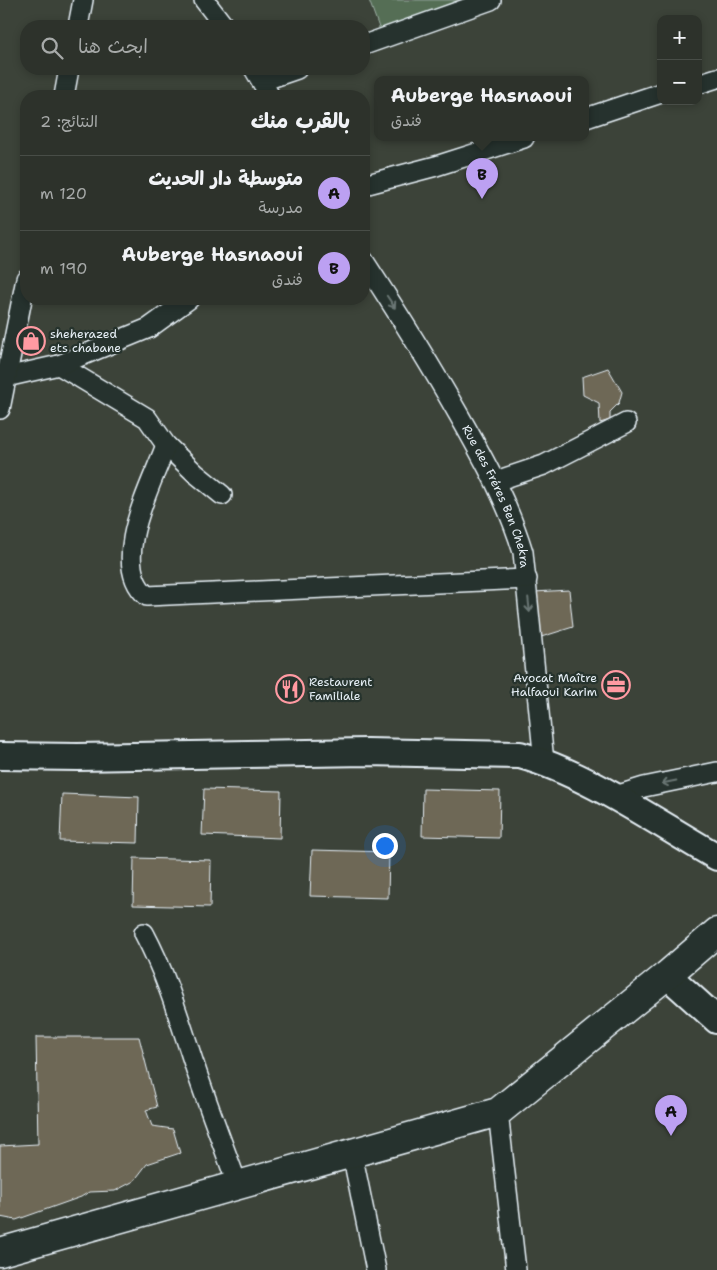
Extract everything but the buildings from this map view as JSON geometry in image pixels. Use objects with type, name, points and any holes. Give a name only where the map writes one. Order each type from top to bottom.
[{"type":"main road","points":[[0,756],[78,757],[367,752],[520,755],[544,762],[612,797],[717,857]]},
{"type":"main road","points":[[0,1252],[498,1112],[717,932]]},
{"type":"main road","points":[[667,975],[717,1020]]},
{"type":"street","points":[[79,20],[83,0]]},
{"type":"street","points":[[204,0],[219,20]]},
{"type":"street","points":[[370,42],[491,0]]},
{"type":"street","points":[[65,90],[68,75]]},
{"type":"street","points":[[262,82],[281,75]]},
{"type":"street","points":[[702,83],[717,78]]},
{"type":"street","points":[[589,117],[657,94]]},
{"type":"street","points":[[370,183],[436,166],[515,141]]},
{"type":"street","name":"Rue des Fréres Ben Chekra","points":[[370,270],[420,345],[496,481],[521,544],[544,762]]},
{"type":"street","points":[[0,409],[21,305]]},
{"type":"street","points":[[6,377],[60,366],[149,328],[181,305]]},
{"type":"street","points":[[60,366],[147,418],[166,445],[195,473],[222,495]]},
{"type":"street","points":[[496,481],[544,465],[626,423]]},
{"type":"street","points":[[166,445],[133,534],[130,556],[139,590],[147,596],[526,579]]},
{"type":"street","points":[[612,797],[644,787],[717,772]]},
{"type":"street","points":[[144,933],[159,962],[172,994],[197,1073],[238,1186]]},
{"type":"street","points":[[498,1112],[516,1270]]},
{"type":"street","points":[[352,1153],[376,1270]]},
{"type":"green space","points":[[369,0],[486,0],[382,36]]},
{"type":"place","name":"Auberge Hasnaoui","points":[[482,199]]},
{"type":"place","name":"sheherazed ets chabane","points":[[31,341]]},
{"type":"place","name":"Avocat Maître Halfaoui Karim","points":[[616,685]]},
{"type":"place","name":"Restaurent Familiale","points":[[290,689]]},
{"type":"place","name":"متوسطة دار الحديث","points":[[671,1136]]}]
